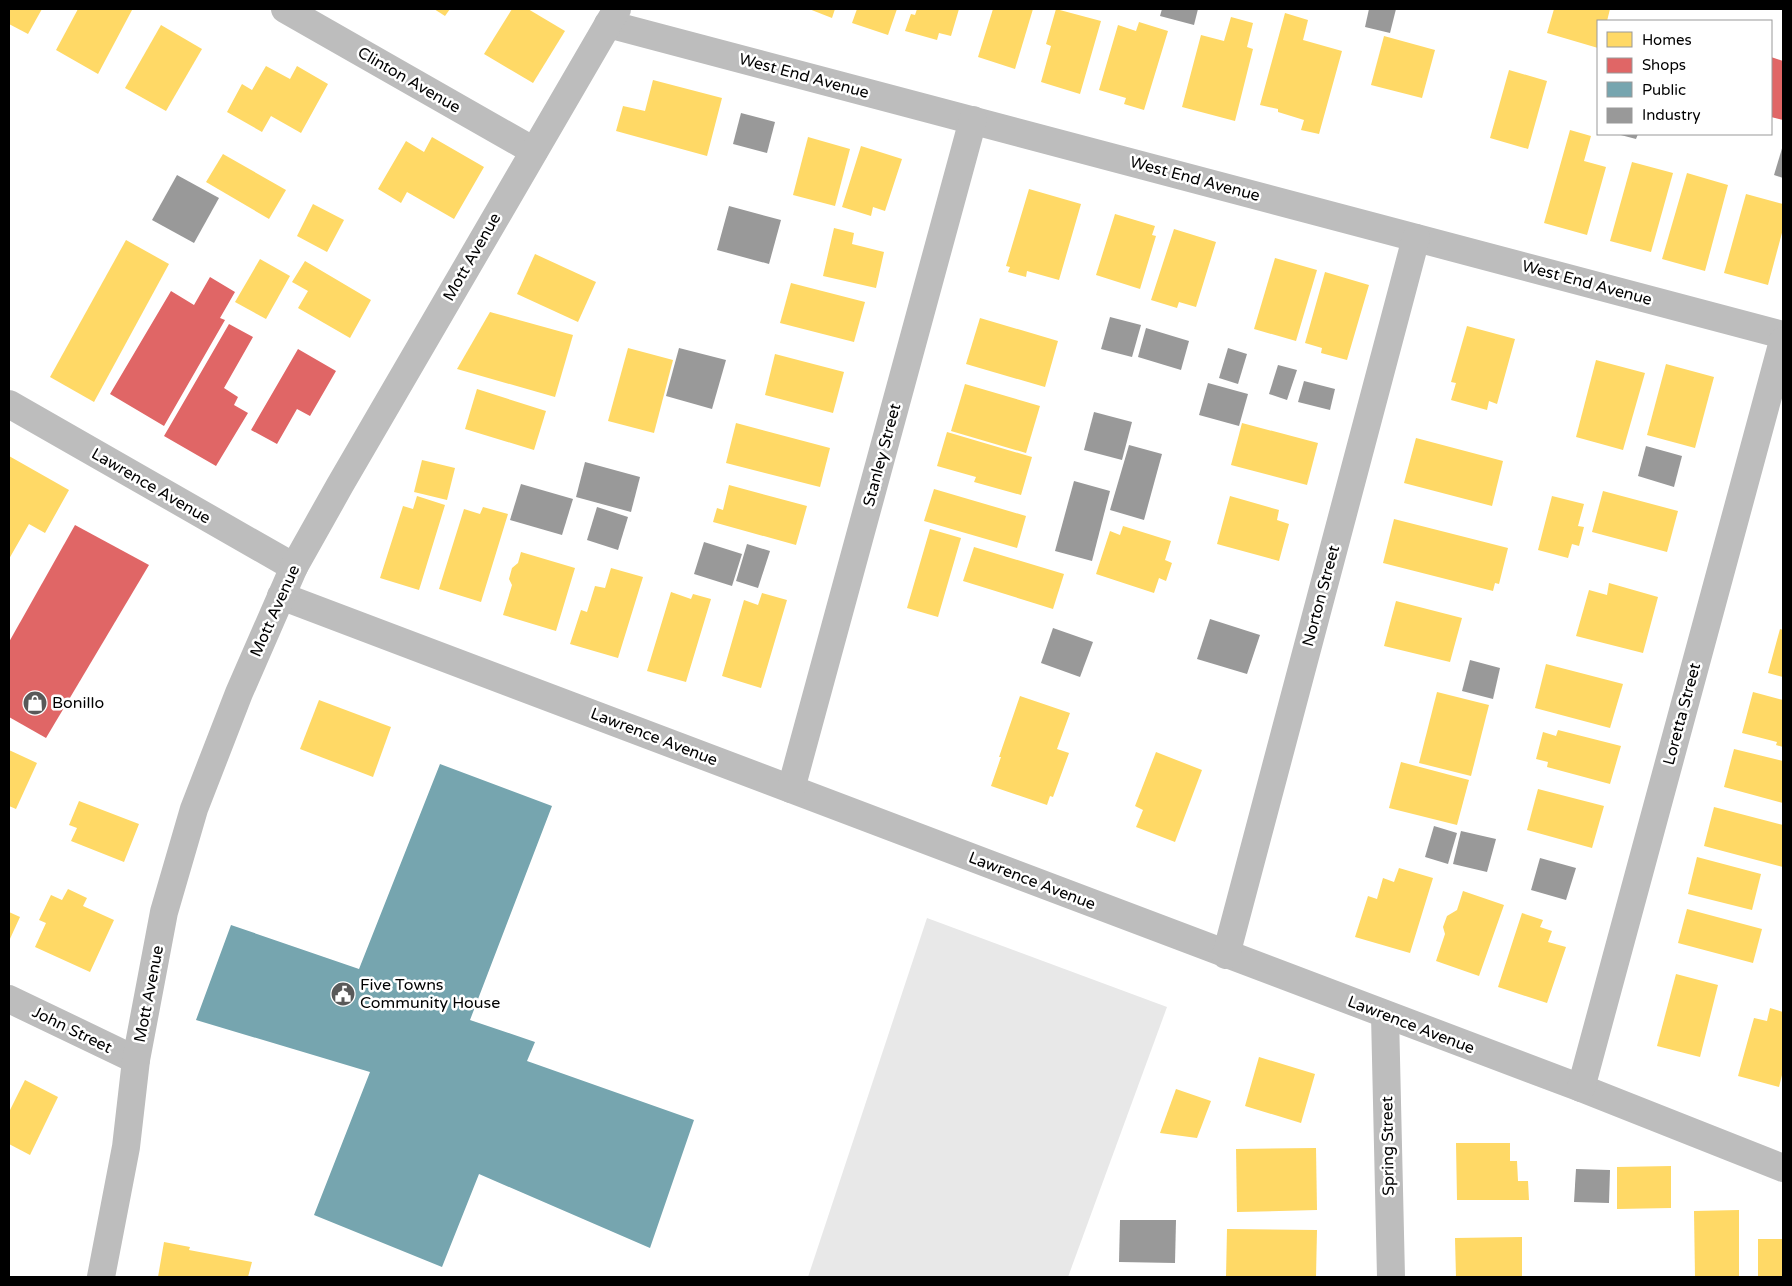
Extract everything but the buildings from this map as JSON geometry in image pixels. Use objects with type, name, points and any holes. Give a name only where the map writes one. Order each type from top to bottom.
[{"type":"street","name":"Clinton Avenue","points":[[285,9],[534,151]]},
{"type":"street","name":"Mott Avenue","points":[[101,1277],[126,1148],[136,1060],[164,912],[194,810],[239,693],[280,596],[344,476],[612,16]]},
{"type":"street","name":"West End Avenue","points":[[612,16],[973,120],[1783,335]]},
{"type":"street","name":"Stanley Street","points":[[791,789],[973,120]]},
{"type":"street","name":"Norton Street","points":[[1226,955],[1416,238]]},
{"type":"street","name":"Loretta Street","points":[[1581,1088],[1783,341]]},
{"type":"street","name":"Lawrence Avenue","points":[[9,404],[294,568]]},
{"type":"street","name":"Lawrence Avenue","points":[[280,596],[1581,1088],[1783,1168]]},
{"type":"street","name":"John Street","points":[[9,999],[136,1060]]},
{"type":"street","name":"Spring Street","points":[[1385,1015],[1391,1277]]},
{"type":"shaded area","points":[[927,918],[1167,1007],[1068,1277],[808,1277]]},
{"type":"place","name":"Bonillo","points":[[35,703]]},
{"type":"place","name":"Five Towns Community House","points":[[343,994]]}]
